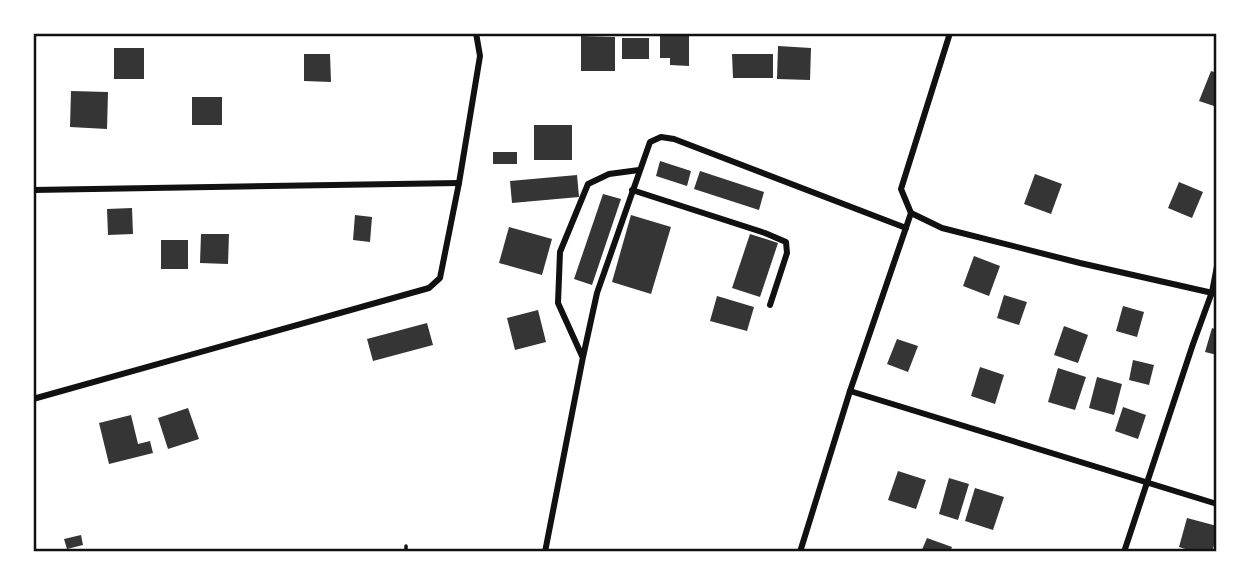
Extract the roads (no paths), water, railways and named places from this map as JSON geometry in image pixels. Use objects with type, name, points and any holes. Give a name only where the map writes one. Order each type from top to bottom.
[{"type":"street","points":[[33,399],[429,288],[440,278],[459,183],[480,56],[476,33]]},
{"type":"street","points":[[800,552],[850,391],[911,213],[901,189],[950,33]]},
{"type":"street","points":[[545,552],[597,293],[650,142],[661,137],[674,139],[906,228]]},
{"type":"street","points":[[583,358],[558,303],[560,253],[588,184],[609,174],[639,170]]},
{"type":"street","points":[[33,190],[459,183]]},
{"type":"street","points":[[632,190],[786,242],[787,253],[770,305]]},
{"type":"street","points":[[911,213],[943,228],[1214,293]]},
{"type":"street","points":[[1124,552],[1193,344],[1214,293],[1217,266]]},
{"type":"street","points":[[850,391],[1217,504]]},
{"type":"lane","points":[[406,546],[406,552]]}]
